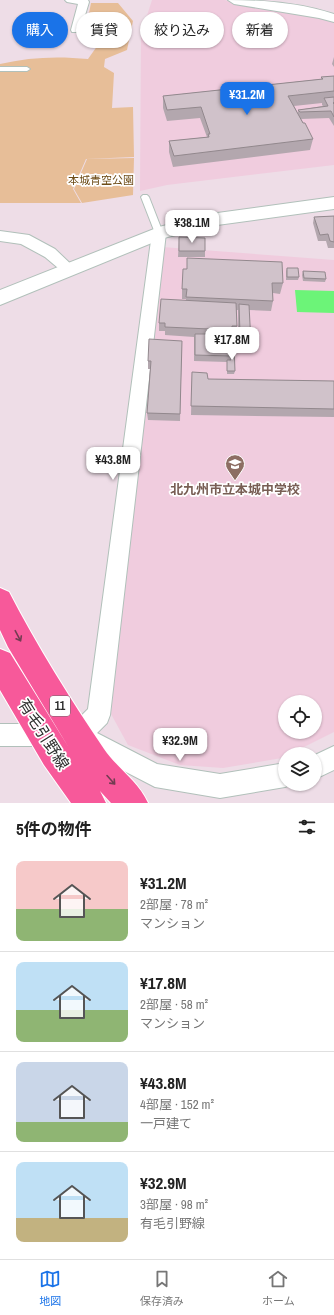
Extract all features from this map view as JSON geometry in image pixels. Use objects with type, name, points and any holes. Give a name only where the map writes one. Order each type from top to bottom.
[{"type":"main road","name":"有毛引野線","points":[[0,601],[18,637],[94,761],[132,803]]},
{"type":"main road","name":"有毛引野線","points":[[0,663],[43,735],[90,803]]},
{"type":"street","points":[[70,0],[84,2],[81,12]]},
{"type":"street","points":[[234,0],[321,14],[334,18]]},
{"type":"street","points":[[0,298],[159,233],[210,220],[334,203]]},
{"type":"street","points":[[78,734],[99,715],[159,233]]},
{"type":"street","points":[[0,236],[24,239],[50,253],[70,269]]},
{"type":"street","points":[[0,735],[78,734],[155,775],[220,786],[278,776]]},
{"type":"street","points":[[322,764],[334,758]]},
{"type":"lane","points":[[0,69],[27,70]]},
{"type":"lane","points":[[145,197],[159,233]]},
{"type":"shaded area","points":[[152,0],[224,0],[323,17],[334,22],[334,165],[167,185],[140,191],[141,48],[224,48],[224,12],[148,12]]},
{"type":"shaded area","name":"北九州市立本城中学校","points":[[162,247],[334,260],[334,732],[322,738],[322,695],[278,695],[278,739],[320,739],[304,747],[278,747],[278,759],[223,768],[180,765],[128,745],[111,714]]},
{"type":"shaded area","points":[[295,290],[334,291],[334,313],[297,312]]},
{"type":"green space","points":[[91,3],[118,3],[126,12],[89,12]]},
{"type":"green space","points":[[96,48],[127,48],[127,50],[105,59],[104,67],[114,73],[112,108],[133,107],[134,157],[86,159],[73,189],[81,203],[0,203],[0,64],[44,58],[88,59]]},
{"type":"green space","name":"本城青空公園","points":[[134,158],[133,195],[82,203],[74,189],[87,159]]},
{"type":"building","points":[[334,76],[334,91],[288,96],[313,139],[174,156],[169,141],[209,137],[208,134],[210,134],[201,107],[167,110],[163,96],[323,79],[321,77]]},
{"type":"building","points":[[334,97],[334,117],[331,111],[300,112],[298,110],[328,106],[324,98]]},
{"type":"building","points":[[334,216],[334,242],[330,241],[328,234],[320,235],[314,217]]},
{"type":"building","points":[[179,237],[205,238],[205,251],[179,251]]},
{"type":"building","points":[[187,258],[282,262],[283,283],[272,283],[273,301],[186,297],[187,289],[182,289],[183,269],[187,269]]},
{"type":"building","points":[[287,268],[298,268],[299,277],[287,277]]},
{"type":"building","points":[[303,271],[325,272],[326,279],[304,278]]},
{"type":"building","points":[[161,299],[236,303],[237,326],[232,326],[232,330],[165,327],[165,323],[159,323]]},
{"type":"building","points":[[239,304],[249,305],[251,343],[216,342],[216,344],[231,345],[231,356],[195,355],[195,334],[240,334]]},
{"type":"building","points":[[149,339],[182,341],[180,414],[147,413],[151,361],[148,361]]},
{"type":"building","points":[[231,346],[234,346],[235,371],[227,371],[227,360],[231,360]]},
{"type":"building","points":[[192,372],[207,373],[208,379],[334,381],[334,409],[191,406]]},
{"type":"place","name":"北九州市立本城中学校","points":[[235,481]]}]
